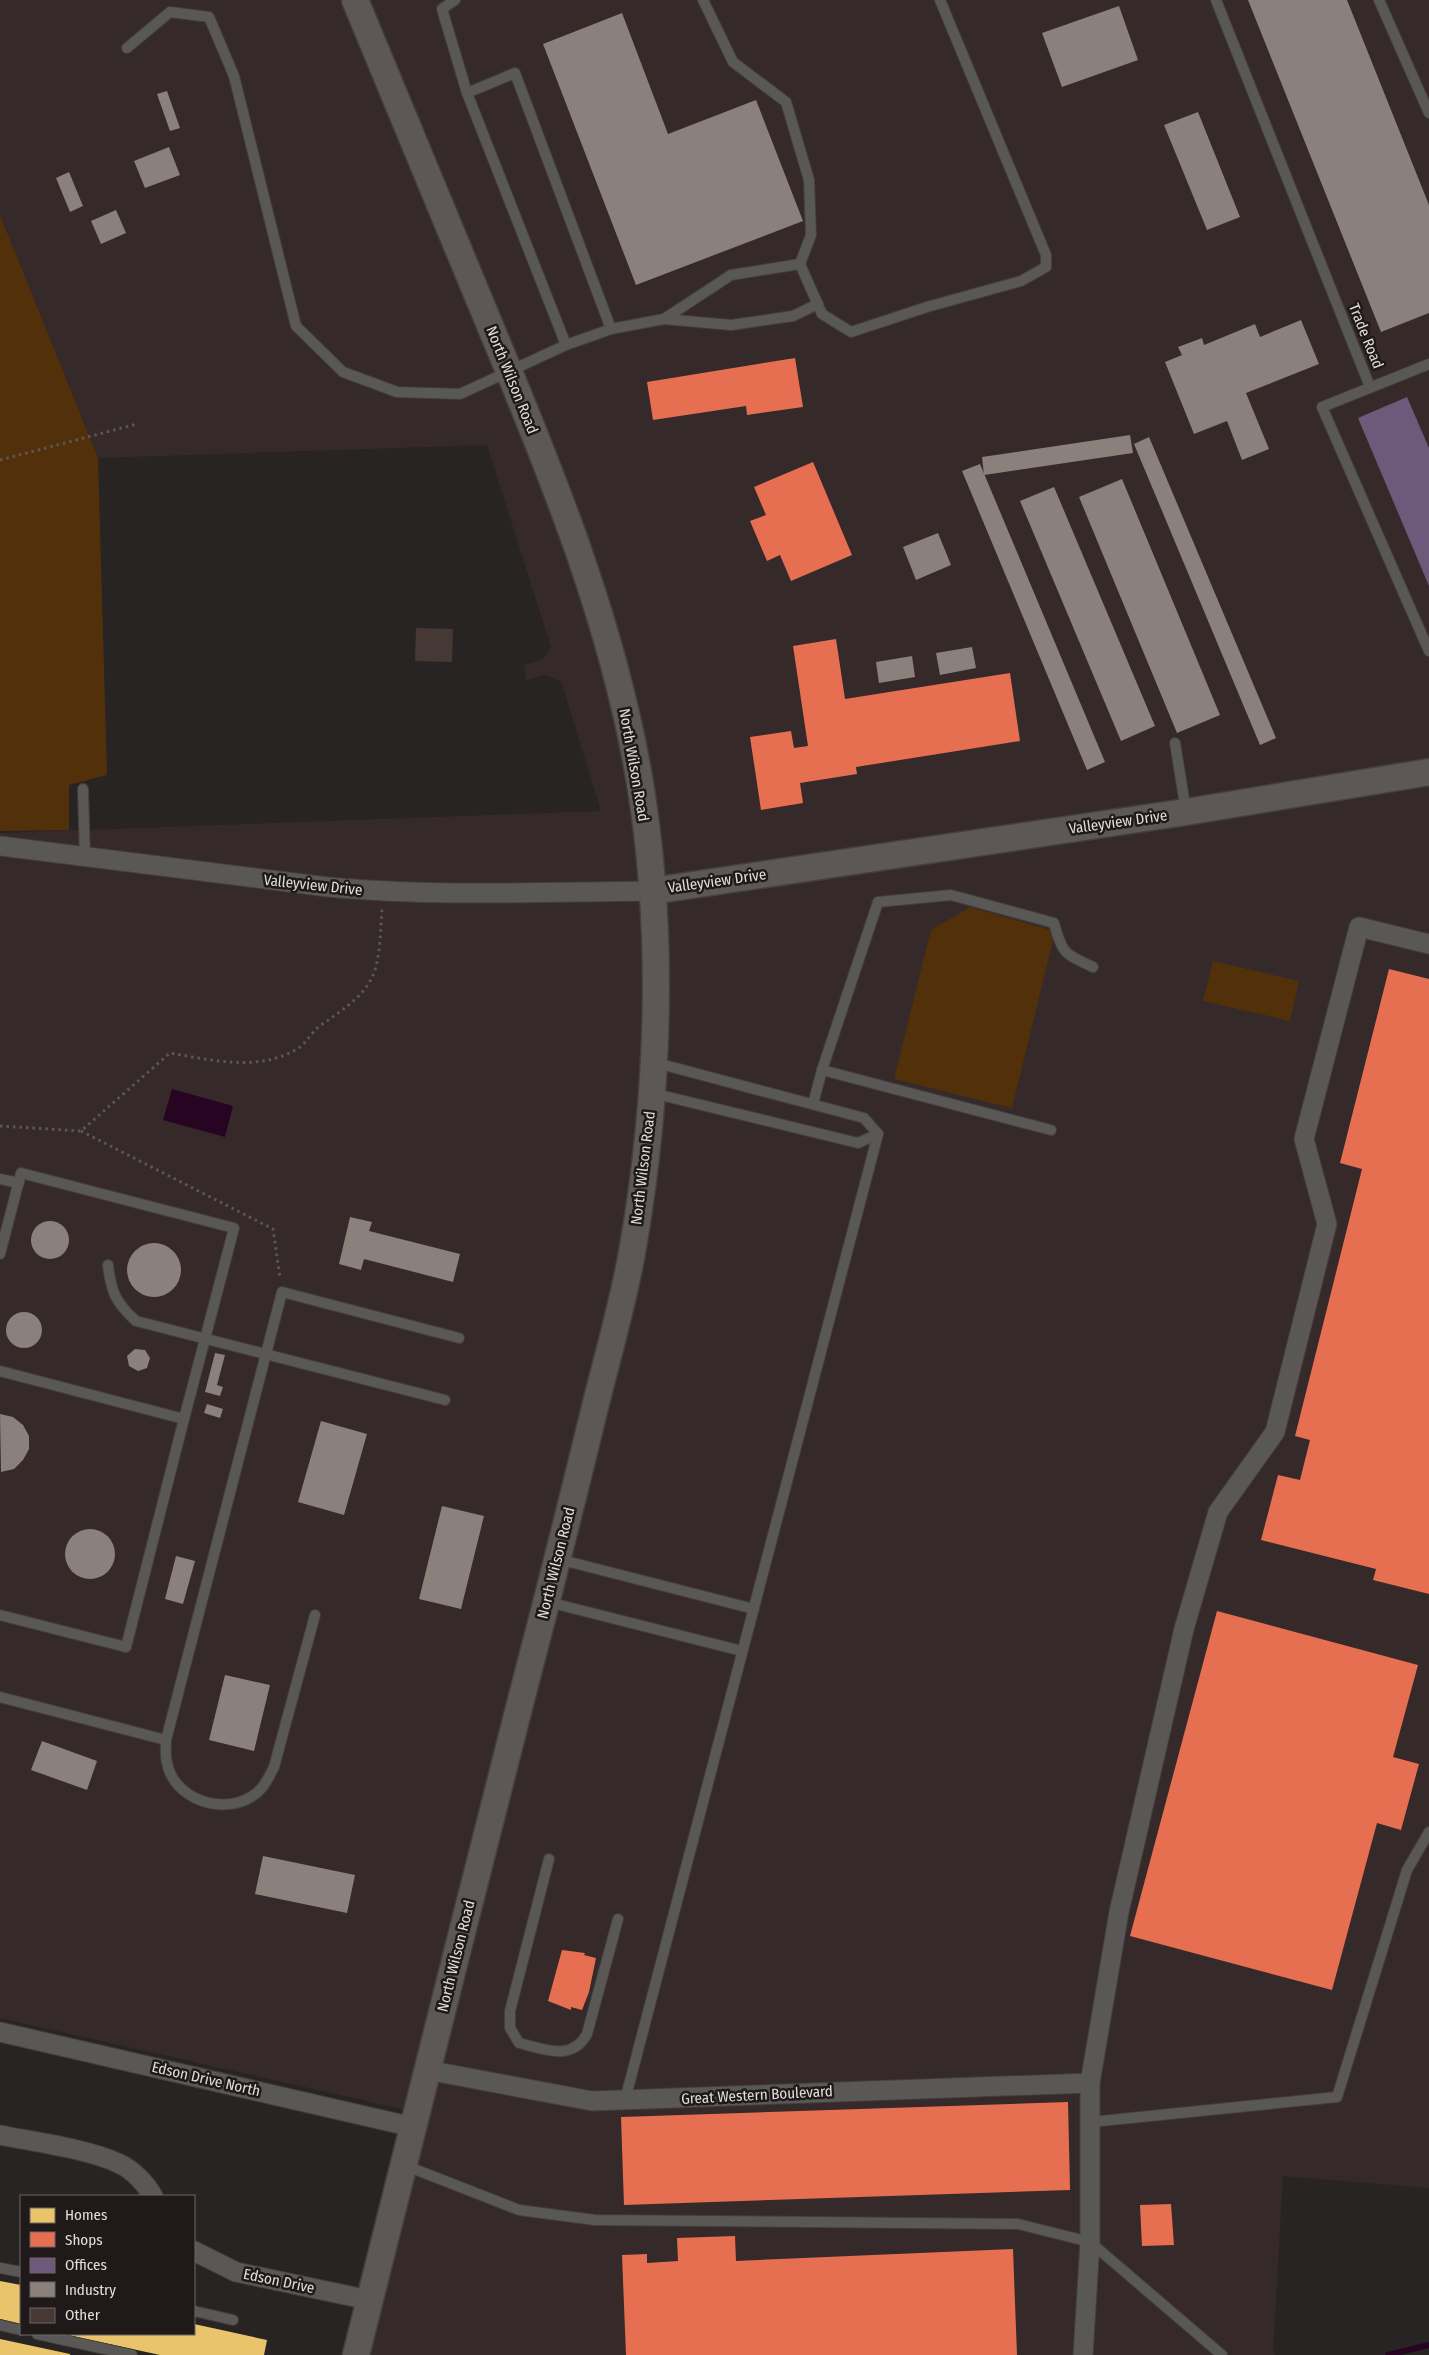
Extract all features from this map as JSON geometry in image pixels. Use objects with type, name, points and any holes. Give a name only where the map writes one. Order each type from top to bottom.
[{"type":"main road","name":"North Wilson Road","points":[[356,0],[547,464],[585,566],[611,653],[641,786],[652,890],[655,996],[653,1062],[644,1178],[632,1254],[558,1559],[356,2355]]},
{"type":"main road","name":"Valleyview Drive","points":[[652,890],[1186,812],[1429,772]]},
{"type":"street","name":"Valleyview Drive","points":[[0,846],[85,858],[383,892],[453,894],[652,890]]},
{"type":"street","points":[[1083,2355],[1090,2242],[1090,2083],[1119,1912],[1184,1629],[1218,1512],[1275,1432],[1327,1224],[1304,1140],[1359,928],[1429,944]]},
{"type":"street","name":"Edson Drive North","points":[[0,2032],[413,2127]]},
{"type":"street","name":"Great Western Boulevard","points":[[427,2070],[592,2102],[1090,2083]]},
{"type":"street","points":[[0,2135],[90,2154],[122,2164],[147,2185],[152,2195]]},
{"type":"street","name":"Edson Drive","points":[[195,2251],[236,2272],[369,2300]]},
{"type":"lane","points":[[455,0],[442,9],[467,92],[566,345]]},
{"type":"lane","points":[[703,0],[733,62],[786,102],[809,180],[811,235],[800,264],[822,314],[851,332],[927,307],[1021,281],[1046,267],[1046,255],[940,0]]},
{"type":"lane","name":"Trade Road","points":[[1216,0],[1370,387],[1322,407],[1429,651]]},
{"type":"lane","points":[[1379,0],[1429,113]]},
{"type":"lane","points":[[127,48],[170,12],[209,17],[234,76],[296,326],[343,372],[397,392],[460,394],[566,345],[611,330],[664,319],[731,325],[793,316],[818,304]]},
{"type":"lane","points":[[467,92],[515,73],[611,330]]},
{"type":"lane","points":[[664,319],[732,275],[800,264]]},
{"type":"lane","points":[[1370,387],[1429,364]]},
{"type":"lane","points":[[1175,743],[1186,812]]},
{"type":"lane","points":[[83,789],[85,858]]},
{"type":"lane","points":[[813,1104],[822,1070],[878,902],[951,894],[1054,923],[1059,944],[1067,954],[1093,967]]},
{"type":"lane","points":[[653,1062],[864,1118],[878,1134]]},
{"type":"lane","points":[[822,1070],[1051,1130]]},
{"type":"lane","points":[[651,1093],[858,1143],[878,1134]]},
{"type":"lane","points":[[625,2100],[878,1134]]},
{"type":"lane","points":[[0,1254],[21,1173],[234,1228],[126,1647],[0,1615]]},
{"type":"lane","points":[[0,1178],[18,1183]]},
{"type":"lane","points":[[108,1265],[110,1287],[121,1308],[136,1322],[445,1400]]},
{"type":"lane","points":[[315,1615],[274,1767],[265,1785],[251,1798],[230,1804],[207,1804],[180,1789],[167,1764],[166,1740],[282,1292],[460,1338]]},
{"type":"lane","points":[[0,1371],[184,1419]]},
{"type":"lane","points":[[558,1559],[754,1609]]},
{"type":"lane","points":[[547,1601],[742,1651]]},
{"type":"lane","points":[[0,1697],[166,1740]]},
{"type":"lane","points":[[1091,2122],[1337,2097],[1407,1870],[1429,1832]]},
{"type":"lane","points":[[550,1859],[510,2011],[510,2028],[519,2043],[553,2052],[571,2050],[582,2045],[588,2034],[618,1919]]},
{"type":"lane","points":[[403,2165],[519,2210],[595,2220],[1018,2224],[1090,2242],[1222,2355]]},
{"type":"lane","points":[[0,2268],[20,2272]]},
{"type":"lane","points":[[195,2311],[233,2320]]},
{"type":"lane","points":[[0,2325],[20,2330]]},
{"type":"lane","points":[[42,2335],[132,2355]]},
{"type":"path","points":[[0,460],[137,424]]},
{"type":"path","points":[[81,1131],[170,1053],[238,1064],[278,1056],[298,1049],[316,1029],[357,1000],[374,979],[379,955],[383,892]]},
{"type":"path","points":[[0,1126],[81,1131],[273,1230],[282,1292]]},
{"type":"shaded area","points":[[0,0],[1429,0],[1429,2188],[1283,2176],[1273,2351],[1275,2355],[361,2355],[419,2113],[0,2018],[0,833],[601,811],[561,681],[545,675],[526,680],[524,665],[542,660],[551,647],[487,445],[98,458],[0,215]]},
{"type":"shaded area","points":[[0,215],[98,458],[107,775],[69,785],[69,830],[0,831]]},
{"type":"shaded area","points":[[970,907],[1050,930],[1053,940],[1012,1108],[894,1079],[931,930]]},
{"type":"shaded area","points":[[1213,961],[1299,981],[1290,1021],[1203,1001]]},
{"type":"shaded area","points":[[172,1089],[233,1106],[225,1137],[163,1120]]},
{"type":"building: Homes","points":[[0,2281],[20,2285],[20,2324],[0,2319]]},
{"type":"building: Homes","points":[[195,2324],[267,2340],[264,2355],[160,2355],[68,2335],[195,2335]]},
{"type":"building: Homes","points":[[0,2339],[70,2354],[70,2355],[0,2355]]},
{"type":"building: Shops","points":[[795,358],[803,407],[747,415],[746,406],[653,420],[647,382]]},
{"type":"building: Shops","points":[[813,462],[852,555],[791,581],[780,555],[767,561],[750,521],[766,515],[754,487]]},
{"type":"building: Shops","points":[[836,639],[845,699],[1010,673],[1020,741],[856,767],[857,774],[800,783],[803,803],[761,810],[750,737],[791,731],[794,748],[808,746],[793,646]]},
{"type":"building: Shops","points":[[1389,969],[1429,979],[1429,1594],[1373,1580],[1376,1569],[1261,1540],[1278,1475],[1300,1480],[1310,1440],[1295,1436],[1362,1169],[1340,1163]]},
{"type":"building: Shops","points":[[1217,1611],[1418,1665],[1393,1757],[1419,1764],[1401,1830],[1377,1823],[1332,1990],[1130,1936]]},
{"type":"building: Shops","points":[[562,1950],[585,1953],[584,1955],[596,1958],[589,1992],[582,2010],[571,2007],[571,2010],[548,2001]]},
{"type":"building: Shops","points":[[1068,2102],[1070,2190],[624,2205],[621,2117]]},
{"type":"building: Shops","points":[[1171,2204],[1174,2245],[1142,2246],[1140,2205]]},
{"type":"building: Shops","points":[[735,2236],[736,2261],[1013,2249],[1017,2355],[626,2355],[622,2255],[647,2254],[647,2263],[678,2261],[677,2238]]},
{"type":"building: Offices","points":[[1407,397],[1429,448],[1429,586],[1358,418]]},
{"type":"building: Industry","points":[[1248,0],[1347,0],[1429,205],[1429,313],[1381,332]]},
{"type":"building: Industry","points":[[1119,6],[1138,60],[1062,87],[1042,33]]},
{"type":"building: Industry","points":[[622,13],[668,134],[756,100],[803,221],[636,285],[543,44]]},
{"type":"building: Industry","points":[[167,91],[180,128],[170,131],[157,94]]},
{"type":"building: Industry","points":[[1198,112],[1240,217],[1207,230],[1164,125]]},
{"type":"building: Industry","points":[[169,147],[180,175],[145,188],[134,161]]},
{"type":"building: Industry","points":[[69,172],[83,206],[70,212],[56,178]]},
{"type":"building: Industry","points":[[116,210],[126,233],[101,244],[91,221]]},
{"type":"building: Industry","points":[[1301,320],[1319,364],[1246,393],[1269,449],[1242,460],[1227,421],[1194,434],[1165,362],[1182,355],[1178,347],[1202,338],[1204,345],[1255,324],[1260,337]]},
{"type":"building: Industry","points":[[1130,435],[1133,453],[984,475],[982,457]]},
{"type":"building: Industry","points":[[1149,437],[1276,738],[1260,745],[1134,444]]},
{"type":"building: Industry","points":[[980,464],[1105,762],[1087,770],[962,471]]},
{"type":"building: Industry","points":[[1122,479],[1220,715],[1177,733],[1079,497]]},
{"type":"building: Industry","points":[[1054,487],[1155,726],[1121,741],[1020,501]]},
{"type":"building: Industry","points":[[938,533],[951,565],[916,580],[903,547]]},
{"type":"building: Industry","points":[[972,647],[976,668],[940,675],[936,653]]},
{"type":"building: Industry","points":[[912,656],[915,677],[879,683],[876,662]]},
{"type":"building: Industry","points":[[350,1217],[372,1222],[369,1231],[460,1254],[453,1282],[364,1259],[361,1270],[339,1264]]},
{"type":"building: Industry","points":[[50,1221],[64,1226],[69,1240],[64,1254],[50,1259],[36,1254],[31,1240],[36,1226]]},
{"type":"building: Industry","points":[[149,1243],[159,1243],[169,1247],[177,1255],[181,1270],[177,1285],[169,1293],[159,1297],[149,1297],[139,1293],[131,1285],[127,1275],[127,1265],[131,1255],[139,1247]]},
{"type":"building: Industry","points":[[24,1312],[36,1318],[42,1330],[36,1342],[24,1348],[12,1342],[6,1330],[12,1318]]},
{"type":"building: Industry","points":[[135,1349],[145,1350],[150,1358],[147,1368],[138,1371],[129,1366],[127,1356]]},
{"type":"building: Industry","points":[[215,1353],[225,1355],[217,1385],[223,1387],[220,1396],[205,1392]]},
{"type":"building: Industry","points":[[207,1404],[223,1409],[220,1418],[204,1413]]},
{"type":"building: Industry","points":[[0,1414],[13,1417],[23,1425],[29,1436],[29,1449],[23,1460],[14,1469],[1,1472]]},
{"type":"building: Industry","points":[[321,1421],[367,1434],[344,1515],[298,1502]]},
{"type":"building: Industry","points":[[442,1506],[484,1516],[461,1609],[419,1599]]},
{"type":"building: Industry","points":[[85,1529],[95,1529],[108,1536],[115,1549],[115,1559],[108,1572],[95,1579],[85,1579],[76,1575],[69,1568],[65,1559],[65,1549],[69,1540],[76,1533]]},
{"type":"building: Industry","points":[[176,1556],[195,1561],[183,1604],[165,1599]]},
{"type":"building: Industry","points":[[225,1675],[270,1685],[254,1751],[209,1740]]},
{"type":"building: Industry","points":[[42,1741],[97,1761],[87,1790],[31,1770]]},
{"type":"building: Industry","points":[[263,1856],[355,1875],[347,1913],[255,1894]]},
{"type":"building: Other","points":[[416,628],[453,629],[452,662],[415,661]]},
{"type":"waterway","points":[[1388,2355],[1429,2345]]}]
